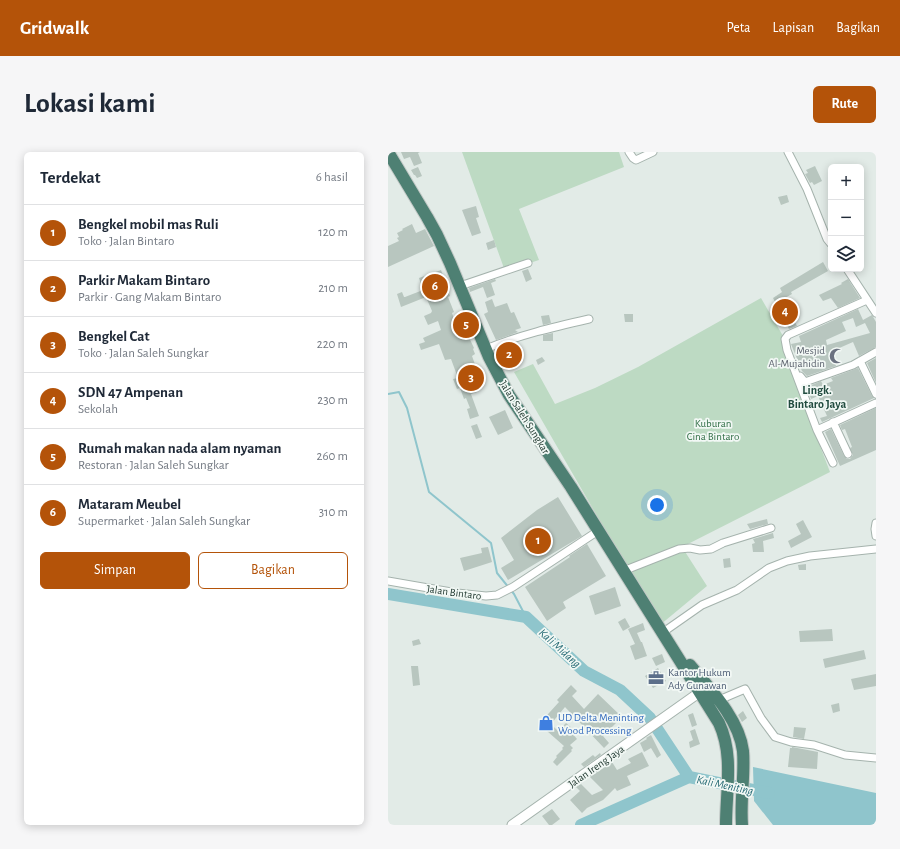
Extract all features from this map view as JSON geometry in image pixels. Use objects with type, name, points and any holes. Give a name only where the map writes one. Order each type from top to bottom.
[{"type":"highway","name":"Jalan Saleh Sungkar","points":[[388,152],[428,217],[450,263],[486,349],[508,395],[571,487],[722,728],[729,758],[726,825]]},
{"type":"highway","name":"Jalan Saleh Sungkar","points":[[672,648],[688,662],[719,700],[737,729],[743,758],[742,825]]},
{"type":"street","points":[[629,152],[636,160],[653,152]]},
{"type":"street","points":[[788,152],[808,188],[828,240]]},
{"type":"street","points":[[460,286],[528,263]]},
{"type":"street","points":[[849,272],[876,313]]},
{"type":"street","points":[[833,463],[817,430],[797,377],[785,339],[788,335],[867,300]]},
{"type":"street","points":[[486,349],[504,341],[529,333],[589,319]]},
{"type":"street","points":[[797,377],[800,376],[805,382],[826,376],[876,352]]},
{"type":"street","points":[[860,361],[876,394]]},
{"type":"street","points":[[817,430],[876,403]]},
{"type":"street","points":[[833,422],[848,454]]},
{"type":"street","points":[[876,523],[876,536]]},
{"type":"street","points":[[623,571],[680,549],[690,548],[700,550],[711,548],[771,528]]},
{"type":"street","name":"Jalan Bintaro","points":[[388,581],[479,596],[498,595],[506,592],[598,531]]},
{"type":"street","points":[[662,633],[702,605],[737,590],[769,568],[787,561],[810,556],[876,549]]},
{"type":"street","points":[[719,700],[745,689],[761,718],[775,737],[791,742],[814,745],[845,755],[876,758]]},
{"type":"street","name":"Jalan Ireng Jaya","points":[[512,825],[700,692]]},
{"type":"green space","points":[[462,152],[619,152],[624,167],[519,209],[539,260],[505,271]]},
{"type":"green space","name":"Kuburan Cina Bintaro","points":[[761,298],[783,336],[786,357],[830,472],[682,547],[707,586],[660,625],[514,372],[533,364],[555,404],[595,388],[638,367]]},
{"type":"water","points":[[753,767],[876,793],[876,825],[773,825],[754,801]]},
{"type":"building","points":[[401,152],[420,152],[418,153],[422,163],[414,166],[410,157],[404,159]]},
{"type":"building","points":[[815,166],[822,181],[814,185],[812,182],[810,183],[805,174],[808,173],[806,170]]},
{"type":"building","points":[[418,167],[422,176],[417,178],[411,170]]},
{"type":"building","points":[[787,195],[789,202],[781,205],[778,197]]},
{"type":"building","points":[[476,206],[479,217],[476,218],[481,233],[472,236],[462,210]]},
{"type":"building","points":[[412,224],[416,233],[425,229],[434,246],[388,267],[388,246],[399,241],[397,238],[399,237],[397,233]]},
{"type":"building","points":[[494,240],[496,247],[488,250],[486,243]]},
{"type":"building","points":[[823,262],[828,271],[791,292],[792,294],[783,299],[797,326],[789,329],[773,298],[782,292],[780,288]]},
{"type":"building","points":[[528,269],[532,279],[526,282],[522,271]]},
{"type":"building","points":[[441,270],[450,296],[448,297],[454,312],[452,313],[456,325],[467,323],[469,327],[465,329],[474,348],[475,354],[472,356],[477,370],[482,368],[486,379],[474,383],[477,392],[471,394],[479,416],[470,419],[467,409],[470,408],[466,398],[464,399],[460,388],[457,389],[453,379],[458,378],[451,359],[445,360],[439,344],[421,350],[419,344],[425,342],[423,338],[441,330],[438,321],[428,325],[424,316],[432,311],[426,297],[401,307],[397,294],[402,292],[405,297],[423,290],[419,278]]},
{"type":"building","points":[[495,279],[496,281],[491,283],[495,295],[487,298],[483,287],[470,292],[469,288]]},
{"type":"building","points":[[848,279],[860,298],[838,308],[831,298],[823,301],[819,295],[842,284],[841,283]]},
{"type":"building","points":[[492,299],[495,307],[507,303],[511,313],[514,312],[521,328],[515,330],[518,332],[496,340],[484,314],[488,312],[485,302]]},
{"type":"building","points":[[858,309],[863,320],[872,315],[876,322],[876,347],[859,356],[853,342],[831,351],[836,366],[807,376],[802,371],[791,344],[801,342],[799,336]],"holes":[[[853,318],[856,327],[865,323],[870,333],[827,345],[826,340],[846,331],[842,322]]]},
{"type":"building","points":[[624,314],[633,314],[633,322],[625,322]]},
{"type":"building","points":[[549,315],[551,323],[543,325],[541,316]]},
{"type":"building","points":[[553,333],[553,341],[543,341],[543,335]]},
{"type":"building","points":[[542,357],[545,361],[538,365],[536,360]]},
{"type":"building","points":[[876,358],[876,383],[867,363]]},
{"type":"building","points":[[858,368],[874,398],[822,422],[820,418],[827,416],[818,396],[811,399],[807,387],[821,381],[823,385],[833,381],[831,378]]},
{"type":"building","points":[[876,408],[876,450],[840,466],[825,432],[831,429],[844,456],[847,459],[850,459],[853,455],[850,448],[852,447],[845,429],[842,430],[840,425]]},
{"type":"building","points":[[505,410],[513,428],[498,435],[489,417]]},
{"type":"building","points":[[477,424],[482,437],[476,439],[471,426]]},
{"type":"building","points":[[558,497],[582,536],[508,580],[501,568],[514,560],[501,538],[537,510]]},
{"type":"building","points":[[767,519],[768,524],[750,529],[747,524]]},
{"type":"building","points":[[803,520],[812,537],[791,548],[788,541],[801,534],[796,524]]},
{"type":"building","points":[[773,533],[774,538],[763,541],[764,552],[753,552],[752,544],[755,543],[753,539]]},
{"type":"building","points":[[587,544],[606,576],[563,602],[566,608],[547,621],[525,587]]},
{"type":"building","points":[[488,547],[492,562],[464,571],[460,558],[482,553],[481,548]]},
{"type":"building","points":[[730,558],[731,567],[724,568],[723,559]]},
{"type":"building","points":[[806,564],[806,570],[799,570],[798,565]]},
{"type":"building","points":[[615,587],[621,606],[595,615],[589,596]]},
{"type":"building","points":[[625,618],[630,627],[623,631],[618,622]]},
{"type":"building","points":[[643,623],[645,630],[637,633],[647,656],[635,660],[630,646],[635,644],[628,629]]},
{"type":"building","points":[[832,629],[833,641],[800,642],[799,631]]},
{"type":"building","points":[[419,639],[421,644],[413,646],[412,641]]},
{"type":"building","points":[[864,650],[866,659],[825,668],[823,659]]},
{"type":"building","points":[[662,654],[665,662],[656,666],[652,658]]},
{"type":"building","points":[[411,666],[418,666],[420,685],[413,686]]},
{"type":"building","points":[[658,668],[666,681],[653,688],[645,676]]},
{"type":"building","points":[[876,674],[876,686],[854,690],[851,679]]},
{"type":"building","points":[[571,685],[577,691],[572,696],[584,709],[598,694],[622,717],[603,736],[609,743],[604,748],[565,707],[551,724],[558,731],[566,723],[573,729],[571,732],[577,739],[570,745],[573,748],[571,750],[572,751],[557,766],[553,762],[564,746],[539,724],[559,702],[557,700]]},
{"type":"building","points":[[839,703],[840,711],[833,713],[831,705]]},
{"type":"building","points":[[743,711],[747,718],[742,722],[738,715]]},
{"type":"building","points":[[693,713],[697,725],[692,727],[688,715]]},
{"type":"building","points":[[794,727],[806,728],[804,739],[793,737]]},
{"type":"building","points":[[695,729],[700,744],[690,748],[689,742],[693,740],[690,731]]},
{"type":"building","points":[[651,735],[661,755],[657,758],[651,748],[644,752],[640,743]]},
{"type":"building","points":[[792,747],[818,752],[817,769],[788,767],[790,748]]},
{"type":"building","points":[[642,752],[649,766],[627,776],[631,785],[617,791],[615,788],[603,800],[587,808],[582,813],[570,800],[580,791],[576,787],[581,784],[592,795],[603,790],[590,777],[612,762],[617,770],[631,763],[628,759]]},
{"type":"building","points":[[600,753],[601,755],[584,767],[581,764],[593,755],[595,757]]},
{"type":"building","points":[[552,809],[560,819],[552,825],[549,825],[542,816]]},
{"type":"waterway","points":[[388,394],[399,392],[407,408],[429,492],[491,543],[497,573],[514,594],[526,617]]},
{"type":"waterway","name":"Kali Midang","points":[[388,594],[526,617],[584,671],[620,690],[650,718],[689,777]]},
{"type":"waterway","name":"Kali Meniting","points":[[581,825],[689,777],[769,793]]},
{"type":"place","name":"Mataram Meubel","points":[[435,287]]},
{"type":"place","name":"SDN 47 Ampenan","points":[[785,312]]},
{"type":"place","name":"Rumah makan nada alam nyaman","points":[[466,325]]},
{"type":"place","name":"Parkir Makam Bintaro","points":[[509,355]]},
{"type":"place","name":"Mesjid Al-Mujahidin","points":[[837,356]]},
{"type":"place","name":"Bengkel Cat","points":[[471,378]]},
{"type":"place","name":"Bengkel mobil mas Ruli","points":[[538,541]]},
{"type":"place","name":"Kantor Hukum Ady Gunawan","points":[[656,678]]},
{"type":"place","name":"UD Delta Meninting Wood Processing","points":[[546,723]]},
{"type":"district","name":"Lingk. Bintaro Jaya","points":[[817,397]]}]
